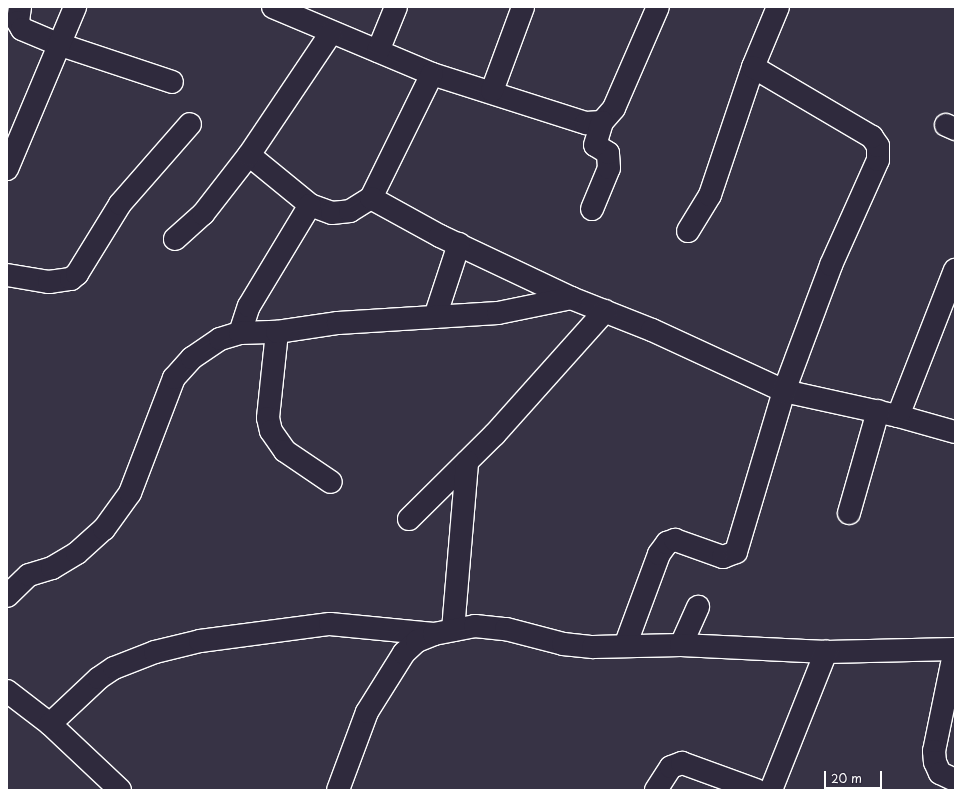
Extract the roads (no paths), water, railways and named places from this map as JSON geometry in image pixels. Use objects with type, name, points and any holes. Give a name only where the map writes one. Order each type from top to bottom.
[{"type":"street","points":[[20,7],[19,26],[58,44],[172,82]]},
{"type":"street","points":[[7,169],[12,142],[75,7]]},
{"type":"street","points":[[273,7],[331,33],[432,74],[492,91],[586,123],[602,122]]},
{"type":"street","points":[[378,51],[396,7]]},
{"type":"street","points":[[492,91],[523,7]]},
{"type":"street","points":[[592,208],[609,168],[608,153],[595,145],[602,122],[614,108],[658,7]]},
{"type":"street","points":[[688,231],[710,195],[754,67],[778,7]]},
{"type":"street","points":[[175,239],[203,214],[249,155],[331,33]]},
{"type":"street","points":[[625,646],[659,554],[666,543],[675,540],[723,556],[736,552],[784,391],[831,265],[878,160],[878,146],[872,137],[754,67]]},
{"type":"street","points":[[249,155],[310,205],[332,213],[350,211],[371,198],[432,74]]},
{"type":"street","points":[[7,275],[49,282],[66,281],[77,274],[120,204],[190,124]]},
{"type":"street","points":[[371,198],[459,244],[571,298],[605,311],[784,391],[888,414],[955,432]]},
{"type":"street","points":[[240,333],[249,306],[310,205]]},
{"type":"street","points":[[435,317],[459,244]]},
{"type":"street","points":[[849,513],[888,414],[955,270]]},
{"type":"street","points":[[7,596],[28,575],[52,568],[77,553],[104,529],[130,493],[174,378],[192,358],[220,339],[240,333],[277,332],[338,323],[498,314],[571,298]]},
{"type":"street","points":[[409,519],[467,462],[605,311]]},
{"type":"street","points":[[277,332],[268,418],[271,431],[285,451],[332,482]]},
{"type":"street","points":[[443,632],[467,462]]},
{"type":"street","points":[[681,645],[698,607]]},
{"type":"street","points":[[50,724],[99,678],[114,668],[155,652],[200,641],[330,624],[443,632]]},
{"type":"street","points":[[338,790],[367,712],[404,653],[417,641],[443,632],[475,626],[506,629],[563,644],[625,646],[681,645],[826,652],[955,649],[934,751],[935,762],[940,773],[955,780]]},
{"type":"street","points":[[771,790],[826,652]]},
{"type":"street","points":[[7,691],[50,724],[120,790]]},
{"type":"street","points":[[656,790],[672,767],[682,763],[756,790]]}]
